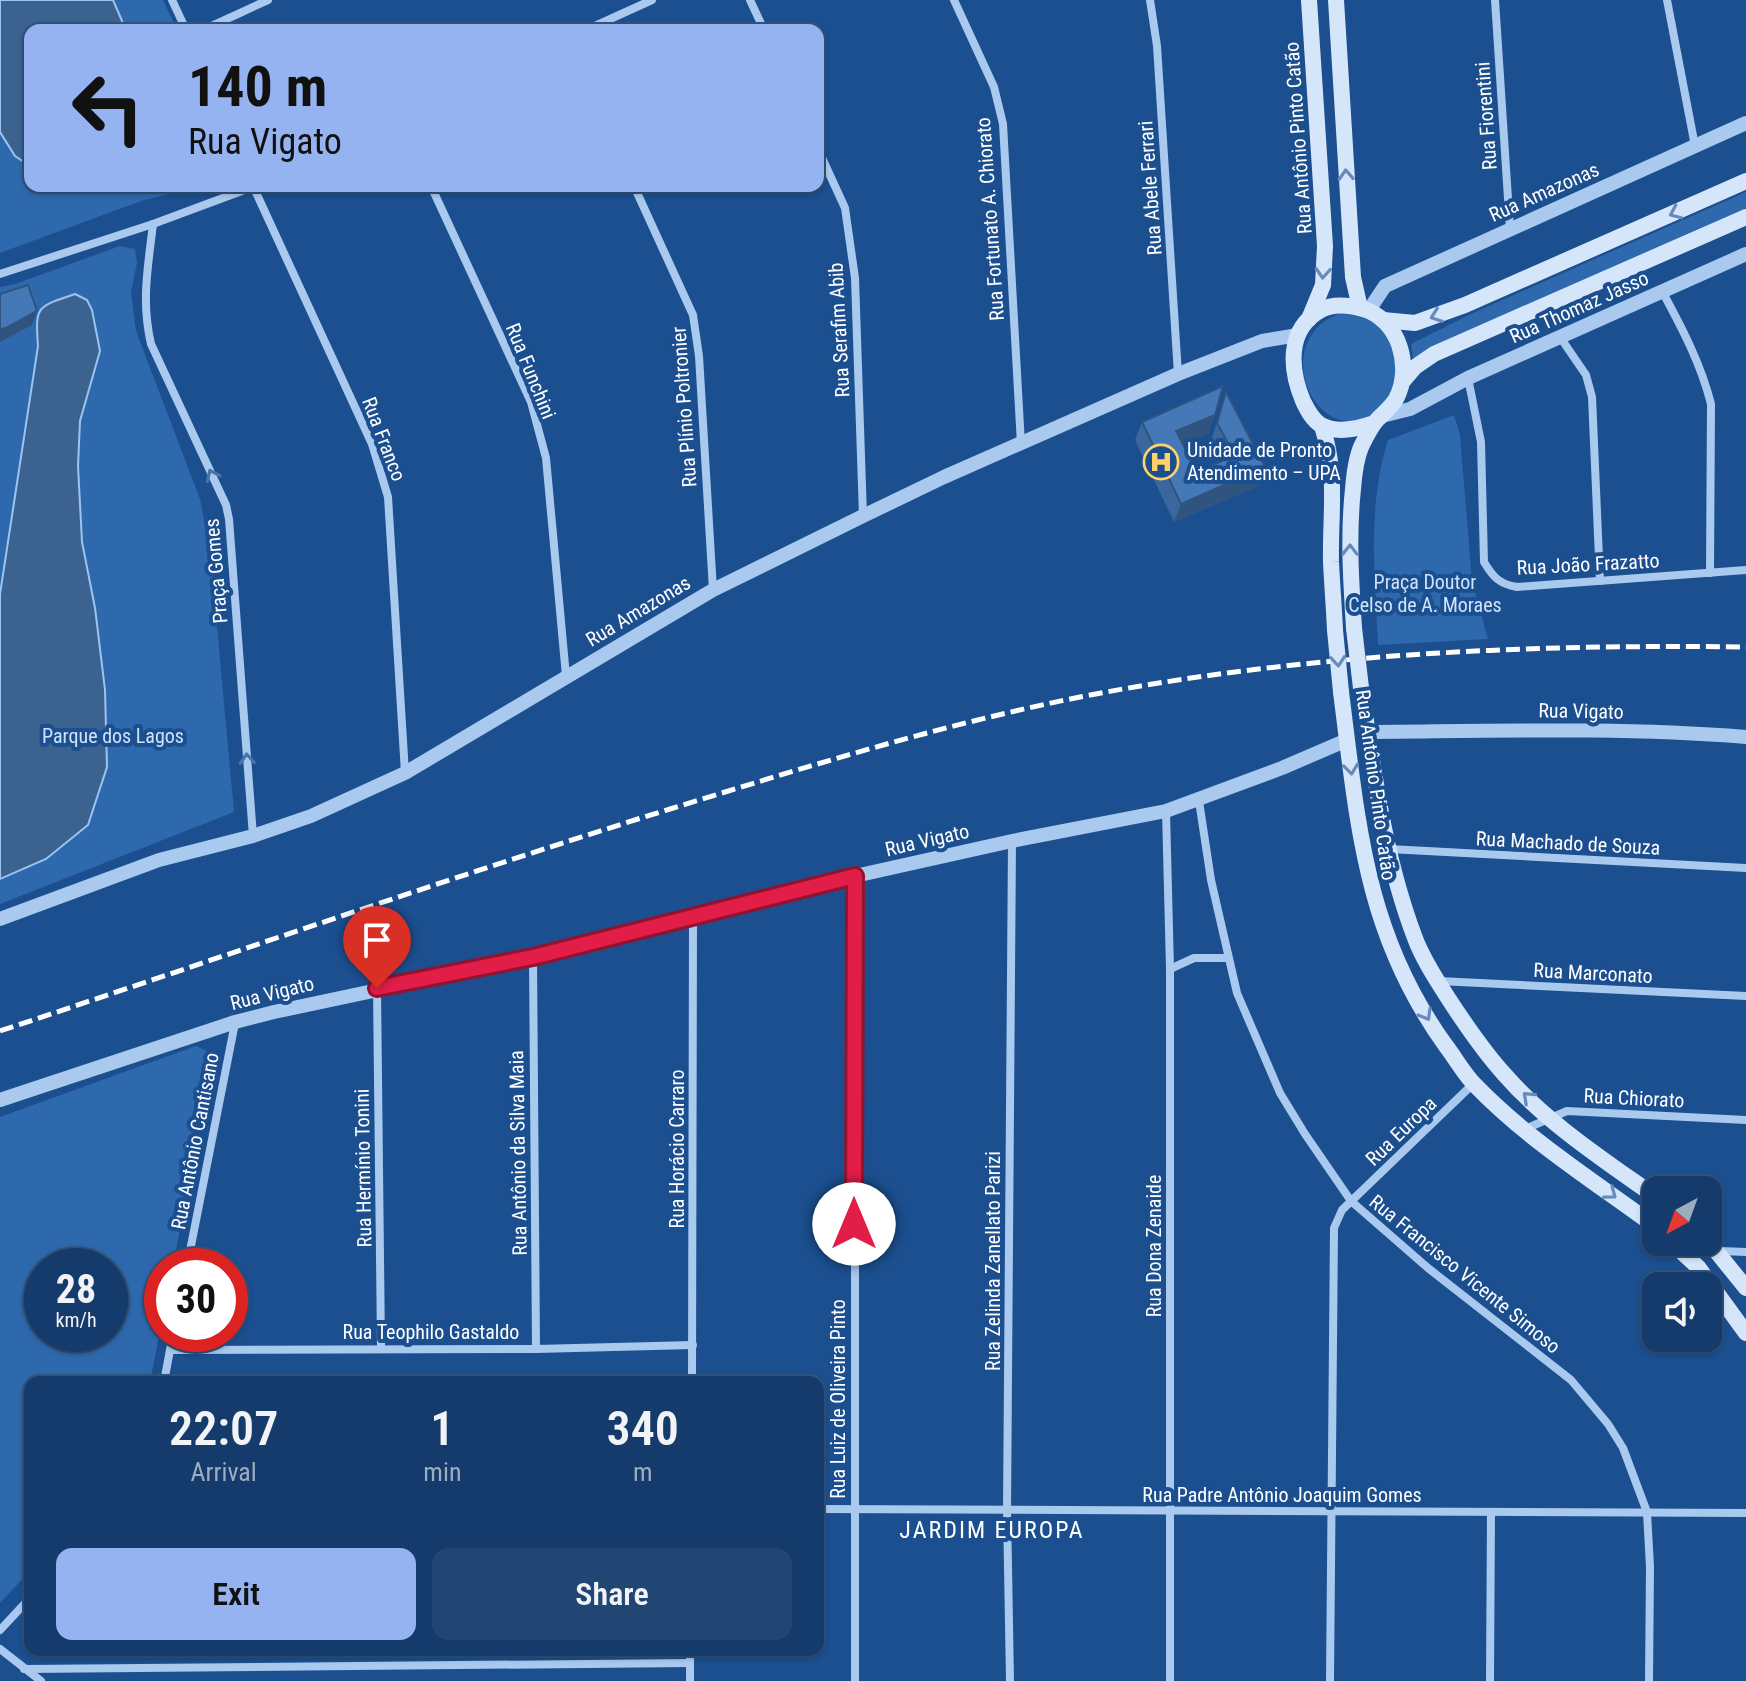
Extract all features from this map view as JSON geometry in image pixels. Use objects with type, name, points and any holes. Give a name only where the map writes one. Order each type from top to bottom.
[{"type":"main road","name":"Rua Antônio Pinto Catão","points":[[1309,0],[1325,246],[1323,285],[1309,319]]},
{"type":"main road","points":[[1336,0],[1353,277],[1371,313],[1399,344],[1404,366],[1400,389]]},
{"type":"main road","points":[[1746,181],[1465,305],[1415,323],[1338,305],[1322,310],[1309,319],[1298,335],[1292,365],[1299,390],[1307,408],[1322,426],[1336,430],[1357,429],[1378,420],[1415,367],[1434,354],[1746,217]]},
{"type":"main road","name":"Rua Antônio Pinto Catão","points":[[1378,420],[1359,451],[1349,554],[1361,688],[1396,884],[1416,941],[1438,981],[1472,1034],[1506,1077],[1550,1117],[1642,1186]]},
{"type":"main road","name":"Rua Antônio Pinto Catão","points":[[1322,426],[1330,453],[1334,489],[1331,560],[1335,630],[1356,815],[1370,886],[1398,966],[1431,1025],[1473,1084],[1525,1130],[1642,1217]]},
{"type":"main road","points":[[1686,1256],[1698,1267],[1746,1333]]},
{"type":"main road","points":[[1721,1256],[1746,1288]]},
{"type":"street","points":[[172,0],[183,24]]},
{"type":"street","points":[[216,24],[268,0]]},
{"type":"street","points":[[599,24],[652,0]]},
{"type":"street","points":[[750,0],[761,24]]},
{"type":"street","name":"Rua Fortunato A. Chiorato","points":[[954,0],[994,87],[1003,124],[1021,445]]},
{"type":"street","name":"Rua Abele Ferrari","points":[[1150,0],[1157,46],[1178,374]]},
{"type":"street","name":"Rua Fiorentini","points":[[1495,0],[1510,229]]},
{"type":"street","points":[[1667,0],[1695,146]]},
{"type":"street","name":"Rua Amazonas","points":[[1371,313],[1385,286],[1746,123]]},
{"type":"street","name":"Rua Serafim Abib","points":[[824,162],[845,208],[855,278],[863,516]]},
{"type":"street","points":[[0,274],[153,224],[238,192]]},
{"type":"street","name":"Rua Franco","points":[[257,192],[372,444],[388,497],[405,773]]},
{"type":"street","name":"Rua Funchini","points":[[434,192],[531,402],[546,458],[566,676]]},
{"type":"street","name":"Rua Plínio Poltronier","points":[[637,192],[693,315],[699,356],[713,590]]},
{"type":"street","name":"Praça Gomes","points":[[153,224],[144,294],[151,344],[226,505],[229,519],[253,836]]},
{"type":"street","name":"Rua Thomaz Jasso","points":[[1378,420],[1746,254]]},
{"type":"street","points":[[1662,291],[1688,340],[1711,404],[1710,573]]},
{"type":"street","name":"Rua Amazonas","points":[[0,919],[159,860],[253,836],[311,816],[405,773],[713,590],[863,516],[1178,374],[1262,341],[1298,335]]},
{"type":"street","points":[[1560,337],[1586,375],[1592,397],[1600,581]]},
{"type":"street","name":"Rua João Frazatto","points":[[1468,378],[1479,421],[1484,562],[1501,584],[1517,587],[1746,570]]},
{"type":"street","points":[[1400,389],[1430,399]]},
{"type":"street","name":"Rua Vigato","points":[[1368,732],[1554,730],[1689,732],[1746,737]]},
{"type":"street","name":"Rua Vigato","points":[[0,1100],[235,1022],[377,988],[533,957],[855,876],[1166,811],[1199,801],[1347,740]]},
{"type":"street","name":"Rua Francisco Vicente Simoso","points":[[1199,801],[1227,958],[1237,993],[1280,1093],[1351,1201],[1428,1268],[1571,1380],[1608,1424],[1623,1448],[1647,1512],[1649,1681]]},
{"type":"street","name":"Rua Dona Zenaide","points":[[1166,811],[1170,969],[1170,1681]]},
{"type":"street","name":"Rua Zelinda Zanellato Parizi","points":[[1010,1681],[1007,1510],[1012,841]]},
{"type":"street","name":"Rua Machado de Souza","points":[[1389,849],[1746,868]]},
{"type":"street","name":"Rua Luiz de Oliveira Pinto","points":[[855,876],[855,1681]]},
{"type":"street","name":"Rua Horácio Carraro","points":[[692,1376],[693,917]]},
{"type":"street","name":"Rua Antônio da Silva Maia","points":[[533,957],[536,1349]]},
{"type":"street","points":[[1170,969],[1194,958],[1227,958]]},
{"type":"street","name":"Rua Marconato","points":[[1438,981],[1746,996]]},
{"type":"street","name":"Rua Hermínio Tonini","points":[[377,988],[381,1347]]},
{"type":"street","name":"Rua Antônio Cantisano","points":[[191,1248],[235,1022]]},
{"type":"street","name":"Rua Europa","points":[[1330,1681],[1334,1228],[1342,1210],[1473,1084]]},
{"type":"street","name":"Rua Chiorato","points":[[1525,1130],[1567,1111],[1746,1120]]},
{"type":"street","points":[[1722,1248],[1746,1252]]},
{"type":"street","name":"Rua Teophilo Gastaldo","points":[[248,1349],[536,1349],[693,1345]]},
{"type":"street","points":[[165,1376],[170,1352]]},
{"type":"street","name":"Rua Padre Antônio Joaquim Gomes","points":[[824,1509],[1746,1513]]},
{"type":"street","points":[[1490,1681],[1491,1512]]},
{"type":"street","points":[[0,1630],[24,1604]]},
{"type":"street","points":[[0,1649],[41,1681]]},
{"type":"street","points":[[690,1656],[690,1681]]},
{"type":"street","points":[[24,1669],[690,1663]]},
{"type":"street","points":[[98,1681],[103,1669]]},
{"type":"green space","points":[[0,0],[163,0],[174,24],[24,24],[24,192],[178,192],[144,200],[0,253]]},
{"type":"green space","points":[[1746,192],[1746,212],[1413,360],[1411,344],[1473,313]]},
{"type":"green space","name":"Parque dos Lagos","points":[[120,246],[135,249],[137,263],[131,292],[136,331],[200,499],[210,550],[234,812],[0,904],[0,287]]},
{"type":"green space","points":[[1341,313],[1366,319],[1384,331],[1390,340],[1396,363],[1395,382],[1386,402],[1374,413],[1353,421],[1334,417],[1318,405],[1308,387],[1303,366],[1306,345],[1319,326]]},
{"type":"green space","name":"Praça Doutor Celso de A. Moraes","points":[[1454,415],[1460,435],[1472,582],[1488,639],[1378,645],[1375,516],[1381,465],[1388,440]]},
{"type":"green space","points":[[196,1046],[207,1051],[210,1069],[176,1248],[144,1248],[144,1352],[156,1352],[151,1376],[24,1376],[24,1577],[0,1603],[0,1117]]},
{"type":"shaded area","points":[[0,0],[113,0],[123,24],[24,24],[24,162],[15,156],[0,132]]},
{"type":"shaded area","points":[[75,294],[87,300],[92,310],[100,351],[80,421],[78,466],[82,542],[95,608],[105,690],[107,767],[88,825],[46,859],[0,879],[0,594],[38,346],[38,315],[46,305]]},
{"type":"building","points":[[28,285],[37,311],[0,329],[0,294]]},
{"type":"building","points":[[1223,386],[1215,415],[1176,431],[1197,471],[1235,456],[1217,423],[1226,392],[1265,467],[1181,504],[1142,422]]},
{"type":"railway","points":[[0,1031],[670,809],[874,748],[1028,708],[1163,682],[1329,661],[1495,650],[1746,647]]},
{"type":"place","name":"Unidade de Pronto Atendimento – UPA","points":[[1161,462]]},
{"type":"district","name":"JARDIM EUROPA","points":[[992,1530]]},
{"type":"route","points":[[377,988],[533,957],[855,876],[854,1224]]}]
